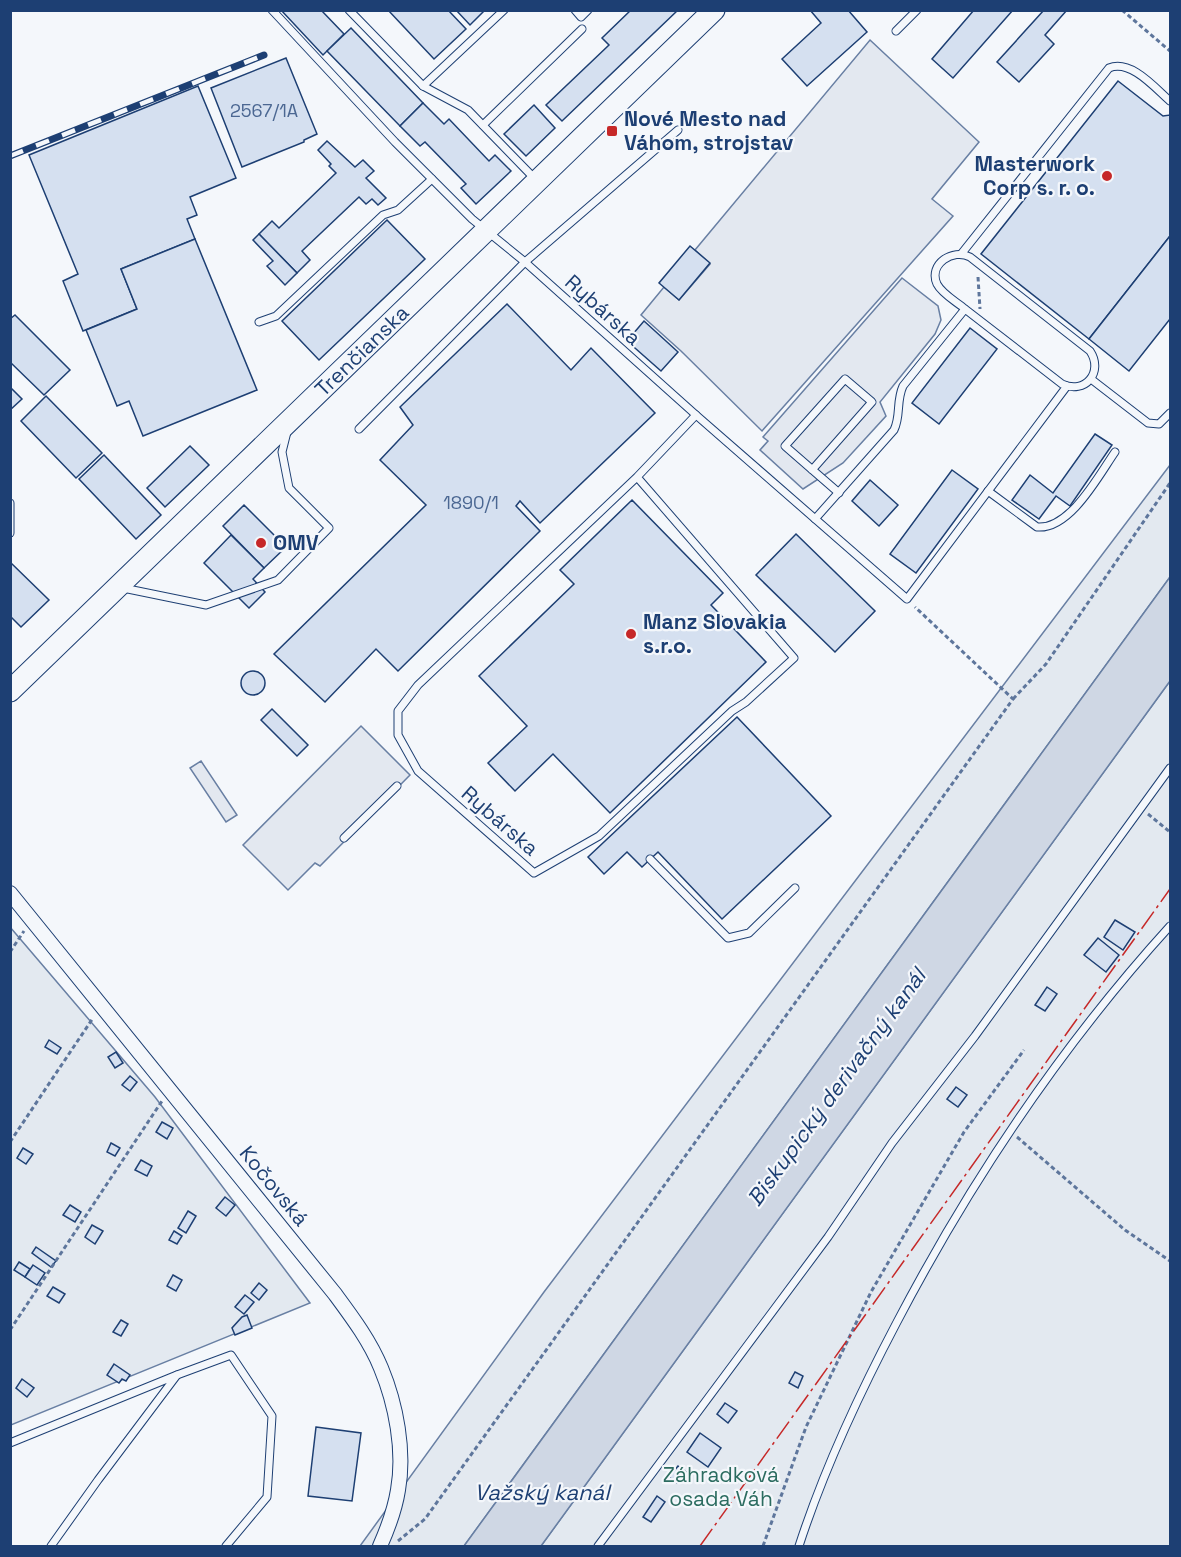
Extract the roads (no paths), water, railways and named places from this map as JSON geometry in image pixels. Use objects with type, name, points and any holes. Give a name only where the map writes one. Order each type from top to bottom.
[{"type":"main road","name":"Trenčianska","points":[[10,691],[714,10]]},
{"type":"street","name":"Kočovská","points":[[10,893],[335,1294],[367,1340],[381,1366],[391,1398],[398,1432],[400,1461],[399,1489],[389,1525],[380,1546]]},
{"type":"lane","name":"Rybárska","points":[[272,10],[472,219],[525,262],[696,416],[907,599],[988,491]]},
{"type":"lane","points":[[349,10],[423,86],[468,110],[537,182]]},
{"type":"lane","points":[[423,86],[504,10]]},
{"type":"lane","points":[[575,10],[581,17],[588,10]]},
{"type":"lane","points":[[896,31],[917,10]]},
{"type":"lane","points":[[483,125],[582,29]]},
{"type":"lane","points":[[962,253],[1109,68],[1120,66],[1131,69],[1170,101]]},
{"type":"lane","points":[[359,429],[525,262],[678,130]]},
{"type":"lane","points":[[259,322],[276,316],[383,215],[398,210],[432,179]]},
{"type":"lane","points":[[954,253],[962,253],[1090,351],[1095,363],[1091,379],[1083,386],[1067,386],[939,287],[935,276],[940,262],[954,253]]},
{"type":"lane","points":[[815,519],[894,430],[897,423],[899,394],[903,386],[965,309]]},
{"type":"lane","points":[[812,470],[872,402],[845,379],[785,446],[812,470],[839,493]]},
{"type":"lane","points":[[1091,379],[1148,423],[1159,424],[1170,413]]},
{"type":"lane","points":[[1067,386],[988,491],[1037,527],[1043,528],[1058,522],[1077,506],[1115,452]]},
{"type":"lane","name":"Rybárska","points":[[637,477],[794,658],[746,702],[732,711],[617,825],[534,873],[418,771],[398,735],[398,711],[418,685],[637,477],[696,416]]},
{"type":"lane","points":[[118,587],[206,604],[278,580],[328,528],[289,488],[282,452],[289,422]]},
{"type":"lane","points":[[10,503],[10,533]]},
{"type":"lane","points":[[598,1546],[828,1237],[892,1143],[975,1036],[1170,768]]},
{"type":"lane","points":[[344,838],[397,786]]},
{"type":"lane","points":[[650,859],[728,938],[749,933],[795,888]]},
{"type":"lane","points":[[799,1546],[812,1504],[866,1381],[932,1256],[1009,1131],[1074,1040],[1170,926]]},
{"type":"lane","points":[[10,1443],[231,1355],[272,1416],[267,1497],[226,1546]]},
{"type":"lane","points":[[51,1546],[177,1376]]},
{"type":"water","name":"Važský kanál","points":[[1170,577],[1170,681],[541,1546],[464,1546]]},
{"type":"railway","points":[[10,156],[264,55]]},
{"type":"place","name":"Nové Mesto nad Váhom, strojstav","points":[[612,131]]},
{"type":"place","name":"Masterwork Corp s. r. o.","points":[[1107,176]]},
{"type":"place","name":"OMV","points":[[261,543]]},
{"type":"place","name":"Manz Slovakia s.r.o.","points":[[631,634]]},
{"type":"water label","name":"Biskupický derivačný kanál","points":[[836,1087]]},
{"type":"park label","name":"Záhradková osada Váh","points":[[721,1487]]}]
